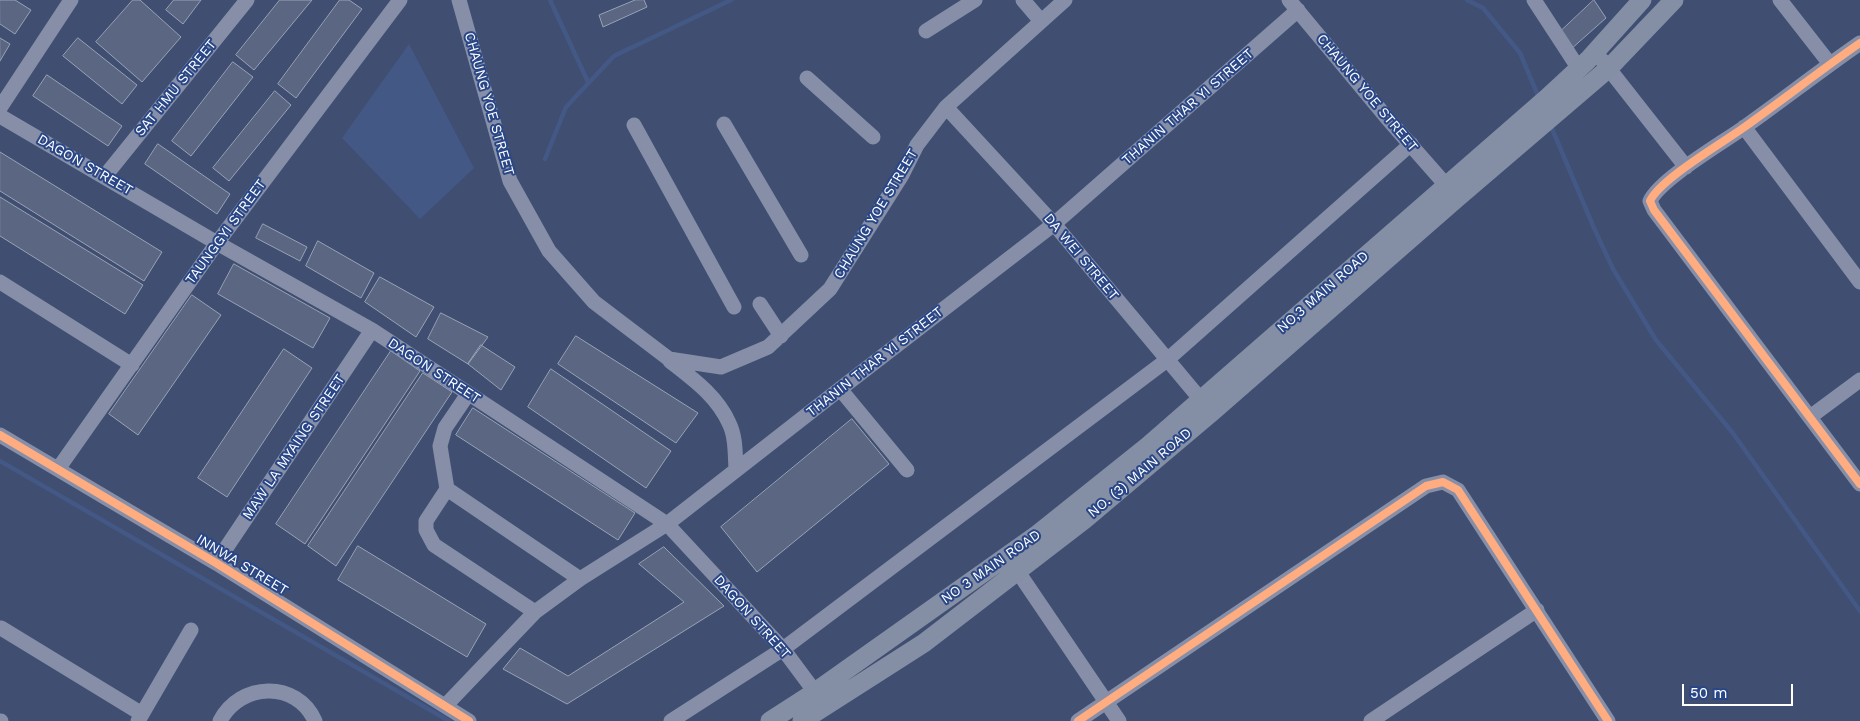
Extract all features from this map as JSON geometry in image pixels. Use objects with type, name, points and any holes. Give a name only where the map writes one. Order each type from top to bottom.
[{"type":"main road","points":[[1547,111],[1579,69],[1642,0]]},
{"type":"main road","points":[[1452,191],[1547,111],[1609,68],[1674,0]]},
{"type":"main road","name":"NO,3 MAIN ROAD","points":[[1206,406],[1452,191]]},
{"type":"main road","name":"NO 3 MAIN ROAD","points":[[770,721],[815,692],[1038,534],[1148,446],[1206,406]]},
{"type":"main road","name":"NO. (3) MAIN ROAD","points":[[802,721],[924,643],[1018,572],[1084,520],[1206,406]]},
{"type":"street","points":[[0,108],[71,0]]},
{"type":"street","name":"SAT HMU STREET","points":[[104,176],[247,0]]},
{"type":"street","name":"TAUNGGYI STREET","points":[[58,469],[217,243],[400,0]]},
{"type":"street","name":"CHAUNG YOE STREET","points":[[459,0],[510,181],[549,251],[594,302],[668,360],[721,367],[768,348],[830,289],[902,175],[917,145],[946,107],[1065,0]]},
{"type":"street","points":[[926,31],[975,0]]},
{"type":"street","points":[[1023,0],[1041,21]]},
{"type":"street","points":[[1534,0],[1579,69]]},
{"type":"street","points":[[1780,0],[1830,64]]},
{"type":"street","name":"CHAUNG YOE STREET","points":[[1294,5],[1387,118],[1452,191]]},
{"type":"street","name":"THANIN THAR YI STREET","points":[[446,705],[536,612],[580,579],[668,524],[736,469],[1054,224],[1294,5]]},
{"type":"street","points":[[1860,43],[1744,128],[1686,167],[1654,193],[1650,201],[1654,210],[1860,484]]},
{"type":"street","points":[[1596,52],[1686,167]]},
{"type":"street","points":[[808,78],[873,136]]},
{"type":"street","name":"DA WEI STREET","points":[[946,107],[1054,224],[1206,406]]},
{"type":"street","name":"DAGON STREET","points":[[0,116],[217,243],[372,330],[668,524],[783,649],[815,692]]},
{"type":"street","points":[[724,124],[801,255]]},
{"type":"street","points":[[634,125],[734,307]]},
{"type":"street","points":[[1744,128],[1860,282]]},
{"type":"street","points":[[671,721],[783,649],[1167,360],[1411,144]]},
{"type":"street","points":[[0,282],[132,365]]},
{"type":"street","points":[[760,304],[781,336]]},
{"type":"street","name":"MAW LA MYAING STREET","points":[[216,563],[372,330]]},
{"type":"street","points":[[668,360],[712,396],[730,424],[735,444],[736,469]]},
{"type":"street","points":[[1810,418],[1860,380]]},
{"type":"street","points":[[840,389],[907,470]]},
{"type":"street","points":[[468,394],[445,428],[440,446],[448,489],[426,521],[426,530],[434,545],[536,612]]},
{"type":"street","name":"INNWA STREET","points":[[0,434],[216,563],[470,721]]},
{"type":"street","points":[[1078,721],[1426,486],[1443,482],[1458,490],[1608,721]]},
{"type":"street","points":[[448,489],[580,579]]},
{"type":"street","points":[[1007,556],[1119,721]]},
{"type":"street","points":[[1371,721],[1537,610]]},
{"type":"street","points":[[1,628],[140,717],[191,630]]},
{"type":"street","points":[[220,721],[225,711],[241,697],[261,691],[282,692],[301,702],[315,721]]},
{"type":"water","points":[[409,44],[474,168],[420,219],[342,138]]},
{"type":"building","points":[[0,0],[15,0],[31,10],[15,34],[0,24]]},
{"type":"building","points":[[133,0],[140,0],[181,37],[142,82],[96,42]]},
{"type":"building","points":[[174,0],[201,0],[183,24],[166,10]]},
{"type":"building","points":[[280,0],[312,0],[254,70],[236,55]]},
{"type":"building","points":[[340,0],[349,0],[362,9],[296,98],[278,84]]},
{"type":"building","points":[[635,0],[644,0],[647,7],[603,27],[599,15]]},
{"type":"building","points":[[1594,0],[1606,18],[1570,50],[1560,32]]},
{"type":"building","points":[[0,38],[10,44],[0,61]]},
{"type":"building","points":[[78,38],[137,85],[122,104],[63,56]]},
{"type":"building","points":[[233,62],[253,77],[191,156],[172,141]]},
{"type":"building","points":[[47,75],[122,126],[108,146],[33,96]]},
{"type":"building","points":[[275,91],[291,105],[229,181],[213,168]]},
{"type":"building","points":[[158,144],[230,194],[217,214],[145,164]]},
{"type":"building","points":[[0,152],[162,252],[144,281],[0,191]]},
{"type":"building","points":[[0,197],[143,285],[125,314],[0,236]]},
{"type":"building","points":[[263,224],[307,247],[300,261],[256,238]]},
{"type":"building","points":[[318,241],[374,273],[361,298],[306,266]]},
{"type":"building","points":[[234,264],[330,318],[313,348],[218,294]]},
{"type":"building","points":[[380,277],[434,307],[416,337],[365,302]]},
{"type":"building","points":[[192,295],[221,315],[138,435],[109,414]]},
{"type":"building","points":[[441,313],[488,337],[468,364],[428,339]]},
{"type":"building","points":[[576,336],[698,413],[676,443],[558,364]]},
{"type":"building","points":[[481,345],[515,367],[501,390],[468,364]]},
{"type":"building","points":[[284,349],[312,368],[227,497],[198,478]]},
{"type":"building","points":[[391,351],[420,371],[305,544],[276,524]]},
{"type":"building","points":[[551,369],[671,451],[646,488],[528,407]]},
{"type":"building","points":[[423,373],[452,392],[336,566],[308,546]]},
{"type":"building","points":[[473,408],[635,513],[618,540],[456,435]]},
{"type":"building","points":[[852,419],[889,464],[757,572],[721,527]]},
{"type":"building","points":[[358,546],[486,624],[467,657],[338,580]]},
{"type":"building","points":[[664,547],[724,606],[567,704],[503,669],[520,648],[568,676],[684,602],[639,564]]},
{"type":"waterway","points":[[550,0],[588,82]]},
{"type":"waterway","points":[[545,159],[566,107],[614,56],[731,0]]},
{"type":"waterway","points":[[1467,0],[1483,8],[1520,53],[1539,98]]},
{"type":"waterway","points":[[1550,124],[1613,269],[1656,340],[1732,432],[1860,611]]},
{"type":"waterway","points":[[0,461],[449,721]]},
{"type":"cycle path","points":[[1860,43],[1679,172],[1666,182],[1650,201],[1654,210],[1860,484]]},
{"type":"cycle path","points":[[0,435],[216,563],[469,721]]},
{"type":"cycle path","points":[[1078,721],[1426,486],[1443,482],[1458,490],[1608,721]]}]
